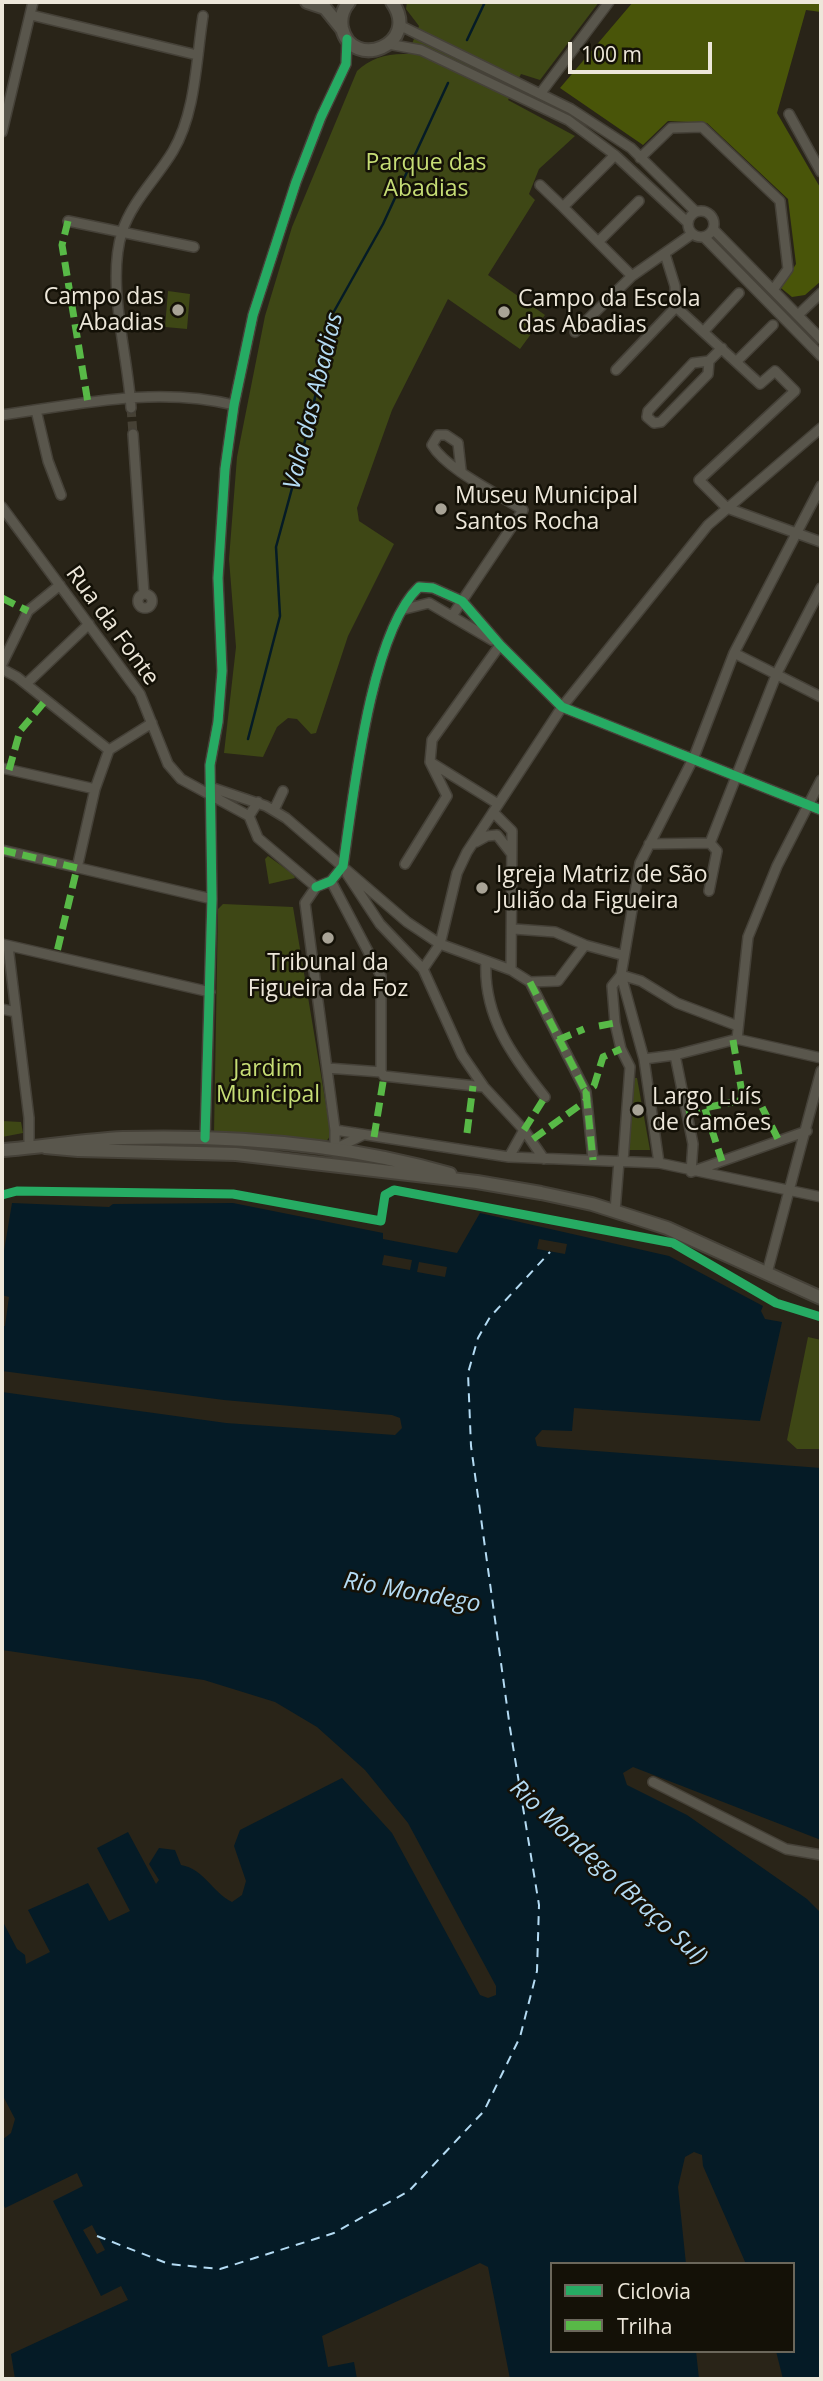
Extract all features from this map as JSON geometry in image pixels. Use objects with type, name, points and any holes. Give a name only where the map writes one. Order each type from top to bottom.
[{"type":"main road","points":[[307,2],[325,8],[344,34],[367,50],[388,44],[399,25],[393,2]]},
{"type":"main road","points":[[344,34],[342,12],[349,2]]},
{"type":"main road","points":[[2,1150],[123,1138],[205,1138],[335,1149],[394,1158],[477,1182]]},
{"type":"main road","points":[[205,1138],[211,1153]]},
{"type":"main road","points":[[45,1147],[211,1153],[317,1162],[387,1173],[477,1182],[541,1193],[615,1211],[667,1228],[821,1298]]},
{"type":"main road","points":[[317,1162],[335,1149]]},
{"type":"street","points":[[2,132],[33,2]]},
{"type":"street","points":[[540,94],[609,2]]},
{"type":"street","points":[[31,15],[197,55]]},
{"type":"street","points":[[131,408],[117,282],[122,232],[136,203],[173,150],[187,121],[203,16]]},
{"type":"street","points":[[399,25],[571,109],[640,158],[696,212],[709,214],[714,221],[713,229],[704,237]]},
{"type":"street","points":[[205,1138],[212,900],[209,765],[218,722],[222,671],[218,578],[222,490],[234,405],[253,315],[321,117],[346,64],[344,34]]},
{"type":"street","points":[[388,44],[421,50],[568,120],[615,155],[687,222],[692,234]]},
{"type":"street","points":[[346,64],[367,50]]},
{"type":"street","points":[[789,114],[821,172]]},
{"type":"street","points":[[640,158],[671,128],[702,127],[780,201],[788,269],[773,290]]},
{"type":"street","points":[[563,206],[615,155]]},
{"type":"street","points":[[540,185],[632,275]]},
{"type":"street","points":[[598,242],[639,201]]},
{"type":"street","points":[[687,222],[696,212]]},
{"type":"street","points":[[68,221],[194,247]]},
{"type":"street","points":[[713,229],[821,339]]},
{"type":"street","points":[[692,234],[704,237],[821,356]]},
{"type":"street","points":[[575,332],[632,275],[692,234]]},
{"type":"street","points":[[616,370],[676,307],[675,286],[665,254]]},
{"type":"street","points":[[704,331],[739,293]]},
{"type":"street","points":[[798,315],[821,293]]},
{"type":"street","points":[[676,307],[760,384],[775,372],[795,391],[699,480],[727,508],[821,542]]},
{"type":"street","points":[[736,362],[773,325]]},
{"type":"street","points":[[709,361],[708,374],[661,422],[654,423],[647,417],[648,411],[693,363],[709,361],[722,348]]},
{"type":"street","points":[[2,415],[131,397],[186,396],[234,405]]},
{"type":"street","points":[[36,410],[48,461],[61,495]]},
{"type":"street","points":[[424,969],[440,944],[457,873],[472,844],[562,707],[708,525],[821,428]]},
{"type":"street","points":[[133,434],[144,594]]},
{"type":"street","points":[[452,615],[523,510],[461,470]]},
{"type":"street","points":[[659,1163],[644,1059],[621,975],[622,955],[640,863],[694,757],[734,653],[821,486]]},
{"type":"street","name":"Rua da Fonte","points":[[2,507],[140,694],[169,764],[181,779],[196,785],[211,798],[248,816]]},
{"type":"street","points":[[60,585],[28,611],[2,667],[109,750]]},
{"type":"street","points":[[363,1135],[335,1149],[335,1130],[304,903],[316,887],[331,881],[342,866],[367,711],[389,640],[419,587],[433,588],[462,601],[500,645],[562,707],[737,774],[821,810]]},
{"type":"street","points":[[710,843],[776,673],[821,588]]},
{"type":"street","points":[[405,609],[429,603],[500,645]]},
{"type":"street","points":[[26,684],[89,624]]},
{"type":"street","points":[[405,864],[447,796],[430,762],[432,740],[500,645]]},
{"type":"street","points":[[734,653],[821,696]]},
{"type":"street","points":[[77,868],[95,789],[109,750],[152,723]]},
{"type":"street","points":[[430,762],[496,808],[512,831],[514,929],[511,971]]},
{"type":"street","points":[[2,768],[95,789]]},
{"type":"street","points":[[737,1039],[748,937],[777,866],[821,780]]},
{"type":"street","points":[[210,786],[274,810],[407,922],[440,944],[511,971],[530,982],[558,981],[585,945]]},
{"type":"street","points":[[274,810],[283,790]]},
{"type":"street","points":[[257,802],[248,816],[258,838],[316,887]]},
{"type":"street","points":[[472,844],[487,836],[497,835],[509,847],[512,858]]},
{"type":"street","points":[[649,844],[710,843],[717,851],[709,891]]},
{"type":"street","points":[[2,850],[212,900]]},
{"type":"street","points":[[342,866],[380,924],[424,969],[462,1055],[484,1087],[524,1130],[544,1159]]},
{"type":"street","points":[[331,881],[381,976],[383,1074]]},
{"type":"street","points":[[514,929],[555,932],[585,945],[622,955]]},
{"type":"street","points":[[29,1148],[29,1118],[5,945],[209,992]]},
{"type":"street","points":[[486,961],[485,979],[492,1017],[514,1059],[545,1097]]},
{"type":"street","points":[[621,975],[641,981],[677,1003],[738,1026]]},
{"type":"street","points":[[615,1211],[630,1066],[621,1049],[615,1023],[612,986],[621,975]]},
{"type":"street","points":[[530,982],[586,1092],[593,1160]]},
{"type":"street","points":[[2,1009],[16,1012]]},
{"type":"street","points":[[644,1059],[675,1055],[737,1039],[821,1058]]},
{"type":"street","points":[[675,1055],[693,1144],[691,1172]]},
{"type":"street","points":[[327,1068],[484,1087]]},
{"type":"street","points":[[767,1273],[791,1192],[821,1071]]},
{"type":"street","points":[[335,1130],[509,1157],[659,1163],[691,1172],[821,1197]]},
{"type":"street","points":[[509,1157],[524,1130]]},
{"type":"street","points":[[691,1172],[807,1131]]},
{"type":"street","points":[[653,1782],[786,1849],[821,1855]]},
{"type":"green space","name":"Parque das Abadias","points":[[407,2],[599,2],[540,80],[521,74],[508,100],[575,136],[539,169],[529,194],[535,200],[488,275],[545,315],[520,349],[448,299],[392,410],[357,508],[359,521],[394,544],[348,636],[316,733],[311,734],[297,719],[288,718],[277,727],[263,757],[224,753],[236,647],[229,559],[237,457],[265,316],[292,227],[357,71],[380,57],[408,54],[419,26],[406,9]]},
{"type":"green space","points":[[633,2],[821,2],[821,12],[806,10],[777,113],[821,189],[821,281],[805,295],[792,297],[781,288],[796,264],[788,199],[707,123],[668,121],[643,145],[560,88]]},
{"type":"green space","name":"Campo das Abadias","points":[[168,291],[190,294],[187,329],[165,327]]},
{"type":"green space","points":[[268,856],[295,878],[269,884],[265,859]]},
{"type":"green space","name":"Jardim Municipal","points":[[223,904],[293,907],[331,1135],[325,1143],[214,1133],[218,909]]},
{"type":"green space","points":[[634,1078],[637,1078],[650,1150],[628,1150]]},
{"type":"green space","points":[[2,1121],[21,1122],[23,1133],[2,1137]]},
{"type":"green space","points":[[808,1337],[821,1340],[821,1449],[797,1449],[787,1440]]},
{"type":"water","points":[[12,1203],[109,1207],[113,1204],[233,1203],[383,1233],[383,1239],[457,1253],[480,1213],[669,1256],[763,1306],[761,1311],[765,1319],[782,1322],[760,1421],[574,1408],[572,1431],[542,1430],[535,1438],[537,1446],[543,1447],[821,1468],[821,1840],[633,1767],[623,1773],[627,1785],[687,1815],[807,1899],[821,1913],[821,2379],[783,2379],[776,2353],[795,2353],[795,2262],[745,2262],[703,2166],[702,2155],[694,2152],[685,2157],[678,2187],[686,2262],[550,2262],[550,2353],[696,2353],[699,2379],[510,2379],[488,2267],[480,2263],[322,2336],[328,2367],[354,2362],[357,2379],[15,2379],[11,2354],[128,2300],[121,2286],[101,2296],[53,2201],[83,2186],[77,2173],[5,2208],[2,2201],[2,2140],[11,2133],[15,2119],[2,2094],[2,1920],[17,1949],[25,1955],[26,1964],[50,1952],[28,1910],[88,1883],[109,1921],[130,1911],[97,1848],[128,1832],[156,1884],[159,1880],[149,1864],[159,1848],[175,1850],[181,1865],[196,1871],[232,1902],[242,1895],[246,1881],[234,1846],[240,1830],[342,1778],[392,1833],[480,1995],[488,1998],[496,1995],[496,1986],[408,1823],[365,1770],[317,1727],[275,1702],[204,1680],[2,1650],[2,1392],[226,1423],[395,1435],[402,1428],[400,1418],[392,1415],[224,1400],[2,1371],[2,1326],[5,1326],[9,1297],[2,1295],[2,1263]]},
{"type":"pier","points":[[539,1239],[567,1244],[565,1254],[537,1249]]},
{"type":"pier","points":[[384,1255],[412,1260],[410,1270],[382,1265]]},
{"type":"pier","points":[[419,1262],[447,1267],[445,1277],[417,1272]]},
{"type":"pier","points":[[92,2225],[105,2250],[97,2254],[83,2230]]},
{"type":"waterway","name":"Vala das Abadias","points":[[467,40],[485,2]]},
{"type":"waterway","name":"Vala das Abadias","points":[[248,739],[280,616],[276,547],[309,426],[332,315],[383,224],[448,83]]},
{"type":"ferry route","points":[[97,2236],[169,2264],[220,2269],[334,2233],[409,2191],[484,2111],[520,2037],[537,1971],[539,1905],[510,1728],[471,1446],[468,1373],[478,1338],[490,1317],[550,1252]]},
{"type":"tunnel","points":[[131,408],[133,434]]},
{"type":"marked path","points":[[68,221],[62,245],[88,403]]},
{"type":"marked path","points":[[2,598],[28,611]]},
{"type":"marked path","points":[[9,770],[20,731],[46,700]]},
{"type":"marked path","points":[[2,850],[77,868],[56,956]]},
{"type":"marked path","points":[[530,982],[586,1092],[593,1160]]},
{"type":"marked path","points":[[599,1026],[615,1023]]},
{"type":"marked path","points":[[558,1040],[584,1029]]},
{"type":"marked path","points":[[733,1040],[743,1099]]},
{"type":"marked path","points":[[533,1139],[587,1100],[586,1092],[594,1086],[603,1057],[621,1049]]},
{"type":"marked path","points":[[374,1137],[384,1076]]},
{"type":"marked path","points":[[467,1133],[473,1086]]},
{"type":"marked path","points":[[524,1130],[545,1097]]},
{"type":"marked path","points":[[686,1112],[757,1097],[779,1141]]},
{"type":"marked path","points":[[705,1109],[722,1161]]},
{"type":"cycle path","points":[[205,1138],[212,899],[210,765],[218,722],[222,671],[218,578],[225,469],[234,405],[253,315],[296,182],[321,117],[346,64],[347,39]]},
{"type":"cycle path","points":[[316,887],[331,881],[343,866],[366,719],[376,678],[402,609],[419,587],[433,588],[462,601],[500,645],[562,707],[821,810]]},
{"type":"cycle path","points":[[2,1195],[17,1191],[233,1194],[381,1221],[385,1195],[394,1190],[673,1243],[776,1303],[821,1317]]},
{"type":"place","name":"Campo das Abadias","points":[[178,310]]},
{"type":"place","name":"Campo da Escola das Abadias","points":[[504,312]]},
{"type":"place","name":"Museu Municipal Santos Rocha","points":[[441,509]]},
{"type":"place","name":"Igreja Matriz de São Julião da Figueira","points":[[482,888]]},
{"type":"place","name":"Tribunal da Figueira da Foz","points":[[328,938]]},
{"type":"place","name":"Largo Luís de Camões","points":[[638,1110]]},
{"type":"water label","name":"Rio Mondego","points":[[412,1593]]},
{"type":"water label","name":"Rio Mondego (Braço Sul)","points":[[608,1873]]}]
